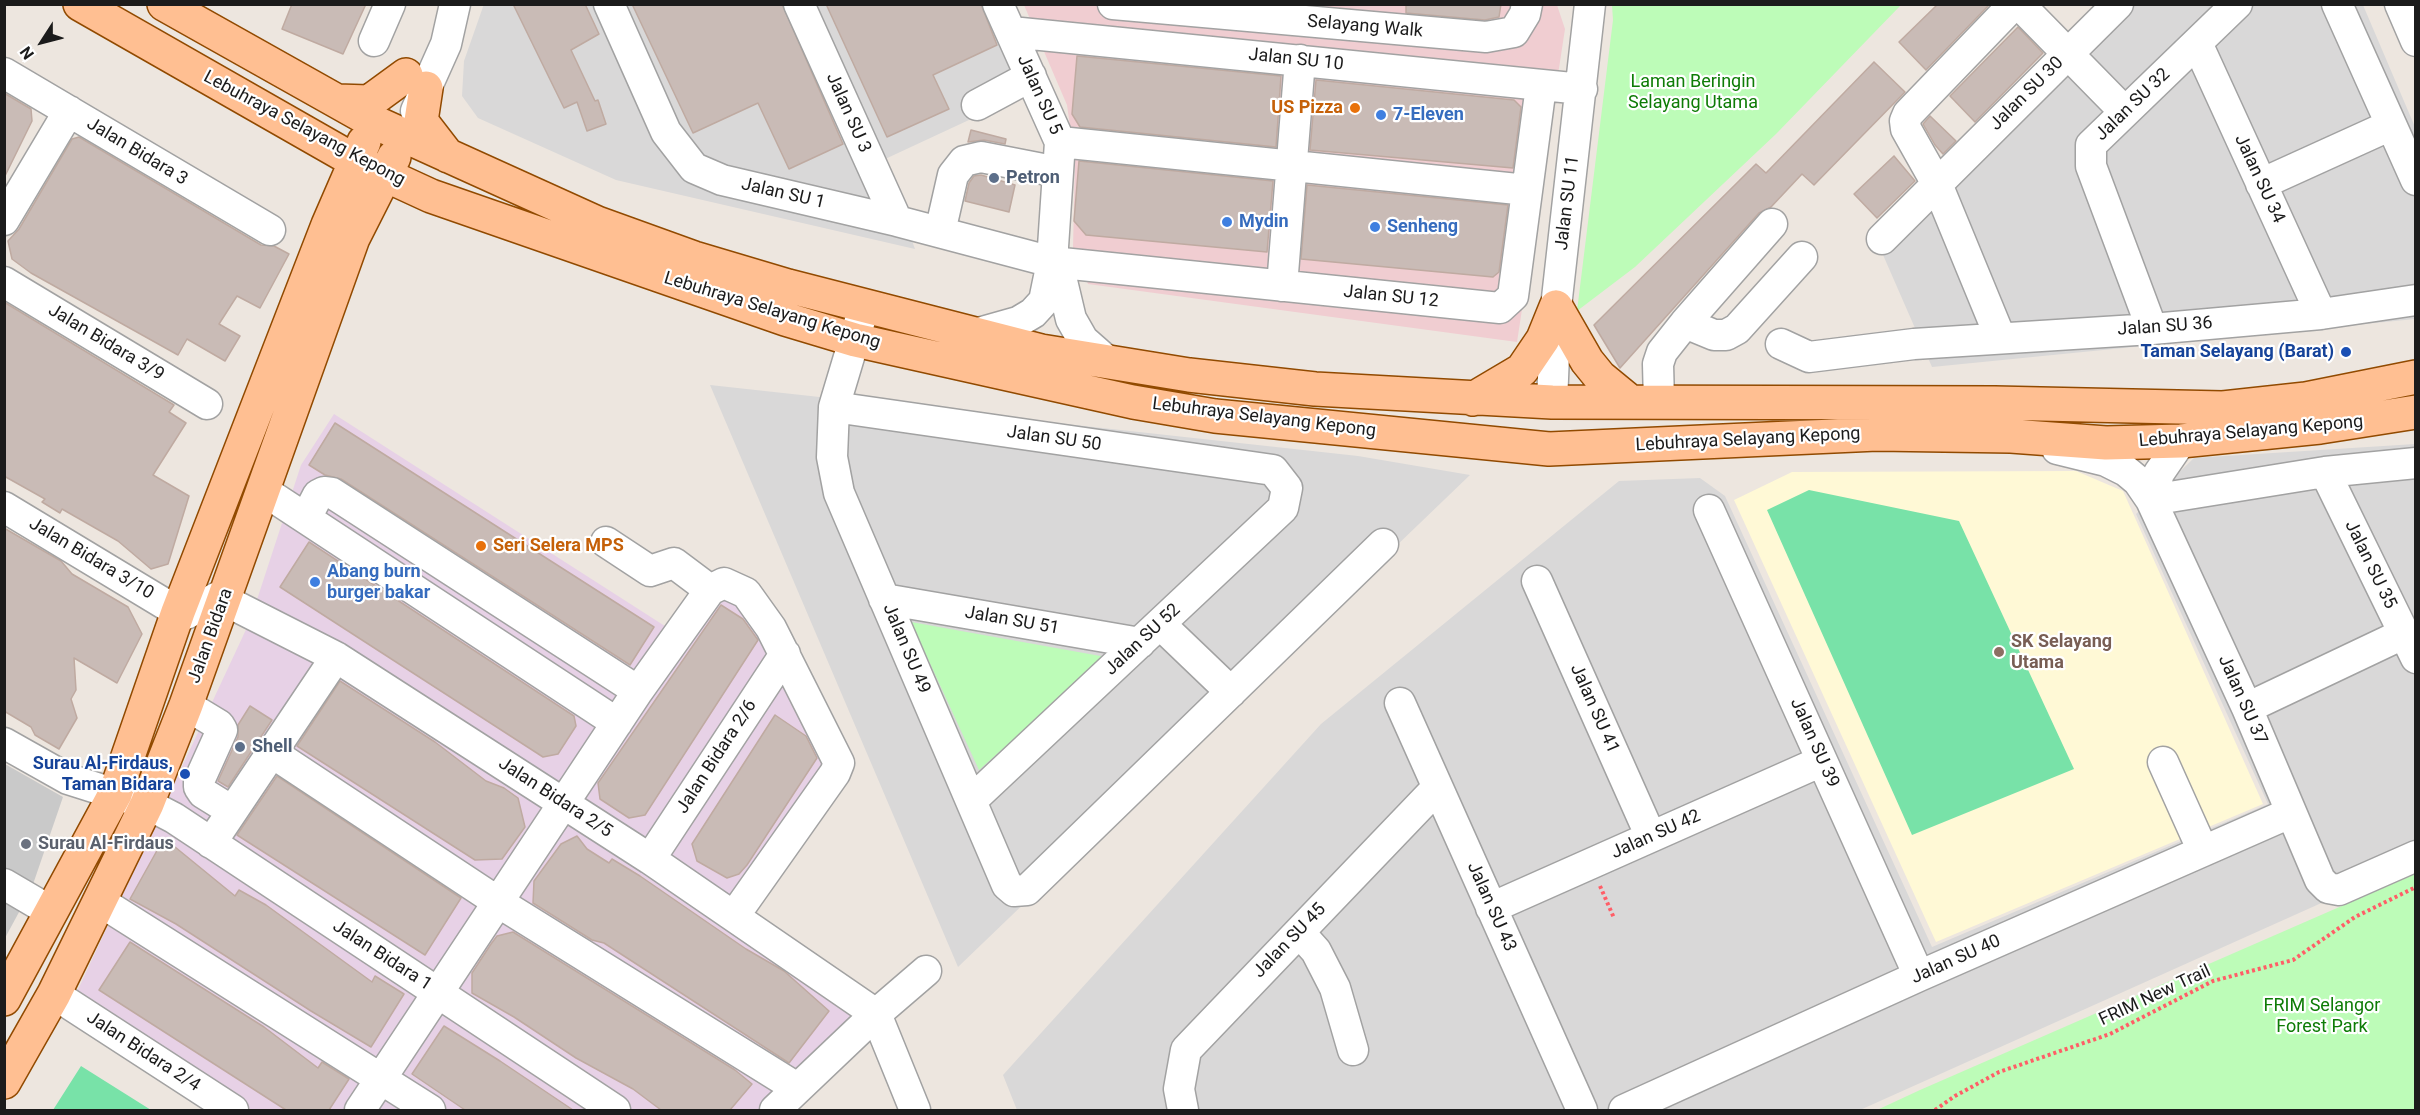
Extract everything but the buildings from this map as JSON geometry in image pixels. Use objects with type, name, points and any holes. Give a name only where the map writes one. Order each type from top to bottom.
[{"type":"main road","name":"Lebuhraya Selayang Kepong","points":[[80,4],[298,130],[385,176],[431,196],[785,319],[855,340],[1180,410],[1550,449],[1877,434],[2011,436],[2106,443],[2181,441],[2320,428],[2415,412]]},
{"type":"main road","name":"Lebuhraya Selayang Kepong","points":[[164,4],[374,122],[597,223],[694,258],[864,307],[1041,351],[1188,375],[1315,389],[1552,402],[1995,403],[2223,408],[2306,399],[2415,377]]},
{"type":"main road","points":[[337,101],[369,102],[416,82],[422,121],[449,157]]},
{"type":"main road","name":"Jalan Bidara","points":[[4,1082],[54,994],[101,902],[147,804],[186,705],[264,491],[341,231],[355,161],[374,122]]},
{"type":"main road","points":[[298,130],[329,176],[341,231],[391,205],[431,196]]},
{"type":"main road","name":"Jalan Bidara","points":[[4,999],[115,794],[178,612],[341,231],[385,176],[404,137]]},
{"type":"main road","points":[[1473,399],[1522,370],[1543,339],[1556,307]]},
{"type":"main road","points":[[1556,307],[1587,361],[1600,377],[1643,401]]},
{"type":"main road","points":[[1426,437],[1446,431],[1516,423],[1537,415],[1552,402],[1568,419],[1586,425],[1838,436]]},
{"type":"street","points":[[374,41],[390,4]]},
{"type":"street","points":[[404,137],[416,82],[454,4]]},
{"type":"street","name":"Jalan SU 1","points":[[609,4],[666,132],[694,168],[722,180],[897,220],[1052,262]]},
{"type":"street","name":"Jalan SU 3","points":[[799,4],[897,220]]},
{"type":"street","name":"Jalan SU 5","points":[[972,335],[1018,322],[1033,313],[1044,301],[1052,262],[1060,141],[998,4]]},
{"type":"street","name":"Selayang Walk","points":[[1113,4],[1486,37],[1514,32],[1525,14],[1527,4]]},
{"type":"street","name":"Jalan SU 11","points":[[1552,402],[1556,307],[1590,4]]},
{"type":"street","points":[[2000,337],[1937,184],[1906,129],[1905,121],[1908,114],[2014,4]]},
{"type":"street","points":[[2019,4],[2125,112]]},
{"type":"street","name":"Jalan SU 30","points":[[1882,239],[2118,4]]},
{"type":"street","name":"Jalan SU 32","points":[[2152,329],[2091,166],[2091,144],[2237,4]]},
{"type":"street","points":[[2337,4],[2415,180]]},
{"type":"street","points":[[2400,4],[2415,41]]},
{"type":"street","name":"Jalan SU 10","points":[[1011,32],[1541,86],[1582,88]]},
{"type":"street","name":"Jalan SU 34","points":[[2197,43],[2321,314]]},
{"type":"street","points":[[1282,286],[1300,60]]},
{"type":"street","name":"Jalan Bidara 3","points":[[4,73],[270,230]]},
{"type":"street","points":[[977,105],[1031,76]]},
{"type":"street","points":[[374,122],[416,82]]},
{"type":"street","name":"Jalan SU 12","points":[[1052,262],[1500,308],[1513,296],[1541,86]]},
{"type":"street","points":[[4,220],[69,111]]},
{"type":"street","points":[[2261,184],[2391,125]]},
{"type":"street","points":[[1060,141],[1527,190]]},
{"type":"street","points":[[940,232],[953,175],[964,161],[981,157],[1058,172]]},
{"type":"street","points":[[1643,401],[1662,352],[1772,224]]},
{"type":"street","points":[[1685,323],[1714,335],[1726,335],[1737,329],[1802,257]]},
{"type":"street","name":"Jalan SU 5","points":[[1052,262],[1062,281],[1071,320],[1083,340],[1108,362]]},
{"type":"street","name":"Jalan Bidara 3/9","points":[[4,282],[207,404]]},
{"type":"street","name":"Jalan SU 36","points":[[1781,344],[1809,357],[1914,344],[2152,329],[2321,314],[2415,300]]},
{"type":"street","name":"Jalan SU 49","points":[[864,307],[834,407],[832,458],[839,493],[1007,885],[1014,891],[1027,890],[1231,692]]},
{"type":"street","name":"Jalan SU 50","points":[[834,407],[1273,470]]},
{"type":"street","name":"Jalan SU 37","points":[[2011,436],[2106,462],[2126,471],[2139,481],[2151,500],[2247,708],[2320,880],[2328,888],[2338,890],[2415,856]]},
{"type":"street","points":[[2181,441],[2159,473],[2151,500],[2325,472],[2415,463]]},
{"type":"street","name":"Jalan SU 52","points":[[971,801],[1283,508],[1287,488],[1273,470]]},
{"type":"street","name":"Jalan SU 35","points":[[2325,472],[2409,646]]},
{"type":"street","points":[[264,491],[617,723]]},
{"type":"street","points":[[306,518],[318,495],[324,492],[332,493],[638,692]]},
{"type":"street","name":"Jalan Bidara 3/10","points":[[4,507],[178,612]]},
{"type":"street","name":"Jalan SU 39","points":[[1709,510],[1919,976]]},
{"type":"street","points":[[606,542],[650,571],[674,562],[710,590]]},
{"type":"street","points":[[1150,633],[1231,692],[1383,544]]},
{"type":"street","name":"Jalan SU 41","points":[[1537,581],[1651,837]]},
{"type":"street","points":[[360,1110],[638,692],[710,590],[724,583],[746,593],[771,628],[839,763],[836,773],[734,916]]},
{"type":"street","points":[[178,612],[186,614],[209,600],[218,597],[224,599]]},
{"type":"street","name":"Jalan Bidara 2/5","points":[[224,599],[336,657],[650,859],[876,1014]]},
{"type":"street","name":"Jalan SU 51","points":[[884,599],[1150,633]]},
{"type":"street","points":[[2247,708],[2409,646]]},
{"type":"street","name":"Jalan Bidara 2/6","points":[[650,859],[785,654]]},
{"type":"street","points":[[211,843],[336,657]]},
{"type":"street","name":"Jalan SU 43","points":[[1400,703],[1582,1110]]},
{"type":"street","points":[[186,705],[219,725],[222,730],[199,781],[199,788],[203,793],[232,811]]},
{"type":"street","name":"Jalan Bidara 1","points":[[4,743],[68,778],[147,804],[211,843],[615,1110]]},
{"type":"street","points":[[272,752],[498,902],[797,1088]]},
{"type":"street","name":"Jalan SU 42","points":[[1491,908],[1822,761]]},
{"type":"street","points":[[2163,762],[2204,851]]},
{"type":"street","name":"Jalan SU 45","points":[[1183,1110],[1179,1089],[1186,1050],[1437,788]]},
{"type":"street","name":"Jalan SU 40","points":[[1624,1110],[1919,976],[2290,813]]},
{"type":"street","points":[[4,884],[50,911]]},
{"type":"street","points":[[101,902],[430,1110]]},
{"type":"street","points":[[1299,932],[1316,951],[1335,988],[1353,1050]]},
{"type":"street","points":[[775,1110],[876,1014],[926,971]]},
{"type":"street","name":"Jalan Bidara 2/4","points":[[54,994],[233,1110]]},
{"type":"street","points":[[876,1014],[915,1110]]},
{"type":"path","name":"FRIM New Trail","points":[[1935,1110],[1954,1096],[1999,1072],[2110,1034],[2213,981],[2293,960],[2355,917],[2415,887]]},
{"type":"path","points":[[1602,892],[1614,918]]},
{"type":"shaded area","points":[[484,4],[987,5],[1027,93],[883,160],[915,249],[616,180],[478,118],[462,96],[464,61]]},
{"type":"shaded area","points":[[1024,5],[1557,5],[1565,29],[1517,342],[1088,284],[1073,248],[1075,161],[1067,105]]},
{"type":"shaded area","points":[[2099,5],[2363,5],[2415,127],[2415,319],[1932,367],[1873,232]]},
{"type":"shaded area","points":[[710,385],[1358,456],[1470,475],[958,967]]},
{"type":"shaded area","points":[[334,414],[682,637],[712,596],[743,599],[834,761],[725,918],[864,1015],[766,1110],[252,1110],[75,996],[250,621],[301,465]]},
{"type":"shaded area","points":[[2415,444],[2415,861],[1860,1110],[1017,1110],[1003,1075],[1321,724],[1619,481],[1700,478],[1725,496],[1932,947],[2268,804],[2136,514],[2194,458]]},
{"type":"shaded area","name":"SK Selayang Utama","points":[[2076,471],[2123,491],[2263,804],[1936,942],[1734,500],[1792,472]]},
{"type":"shaded area","name":"Surau Al-Firdaus","points":[[5,764],[63,797],[31,890],[5,938]]},
{"type":"green space","name":"Laman Beringin Selayang Utama","points":[[1612,5],[1901,5],[1776,134],[1635,267],[1577,311],[1613,20]]},
{"type":"green space","points":[[1809,490],[1959,521],[2074,769],[1912,835],[1767,510]]},
{"type":"green space","points":[[911,622],[1106,657],[979,770]]},
{"type":"green space","name":"FRIM Selangor Forest Park","points":[[2415,874],[2415,1110],[1877,1110],[1920,1090]]},
{"type":"green space","points":[[81,1066],[151,1110],[53,1110]]},
{"type":"place","name":"US Pizza","points":[[1355,108]]},
{"type":"place","name":"7-Eleven","points":[[1381,115]]},
{"type":"place","name":"Petron","points":[[994,178]]},
{"type":"place","name":"Mydin","points":[[1227,222]]},
{"type":"place","name":"Senheng","points":[[1375,227]]},
{"type":"place","name":"Taman Selayang (Barat)","points":[[2346,352]]},
{"type":"place","name":"Seri Selera MPS","points":[[481,546]]},
{"type":"place","name":"Abang burn burger bakar","points":[[315,582]]},
{"type":"place","name":"SK Selayang Utama","points":[[1999,652]]},
{"type":"place","name":"Shell","points":[[240,747]]},
{"type":"place","name":"Surau Al-Firdaus, Taman Bidara","points":[[185,774]]},
{"type":"place","name":"Surau Al-Firdaus","points":[[26,844]]}]
